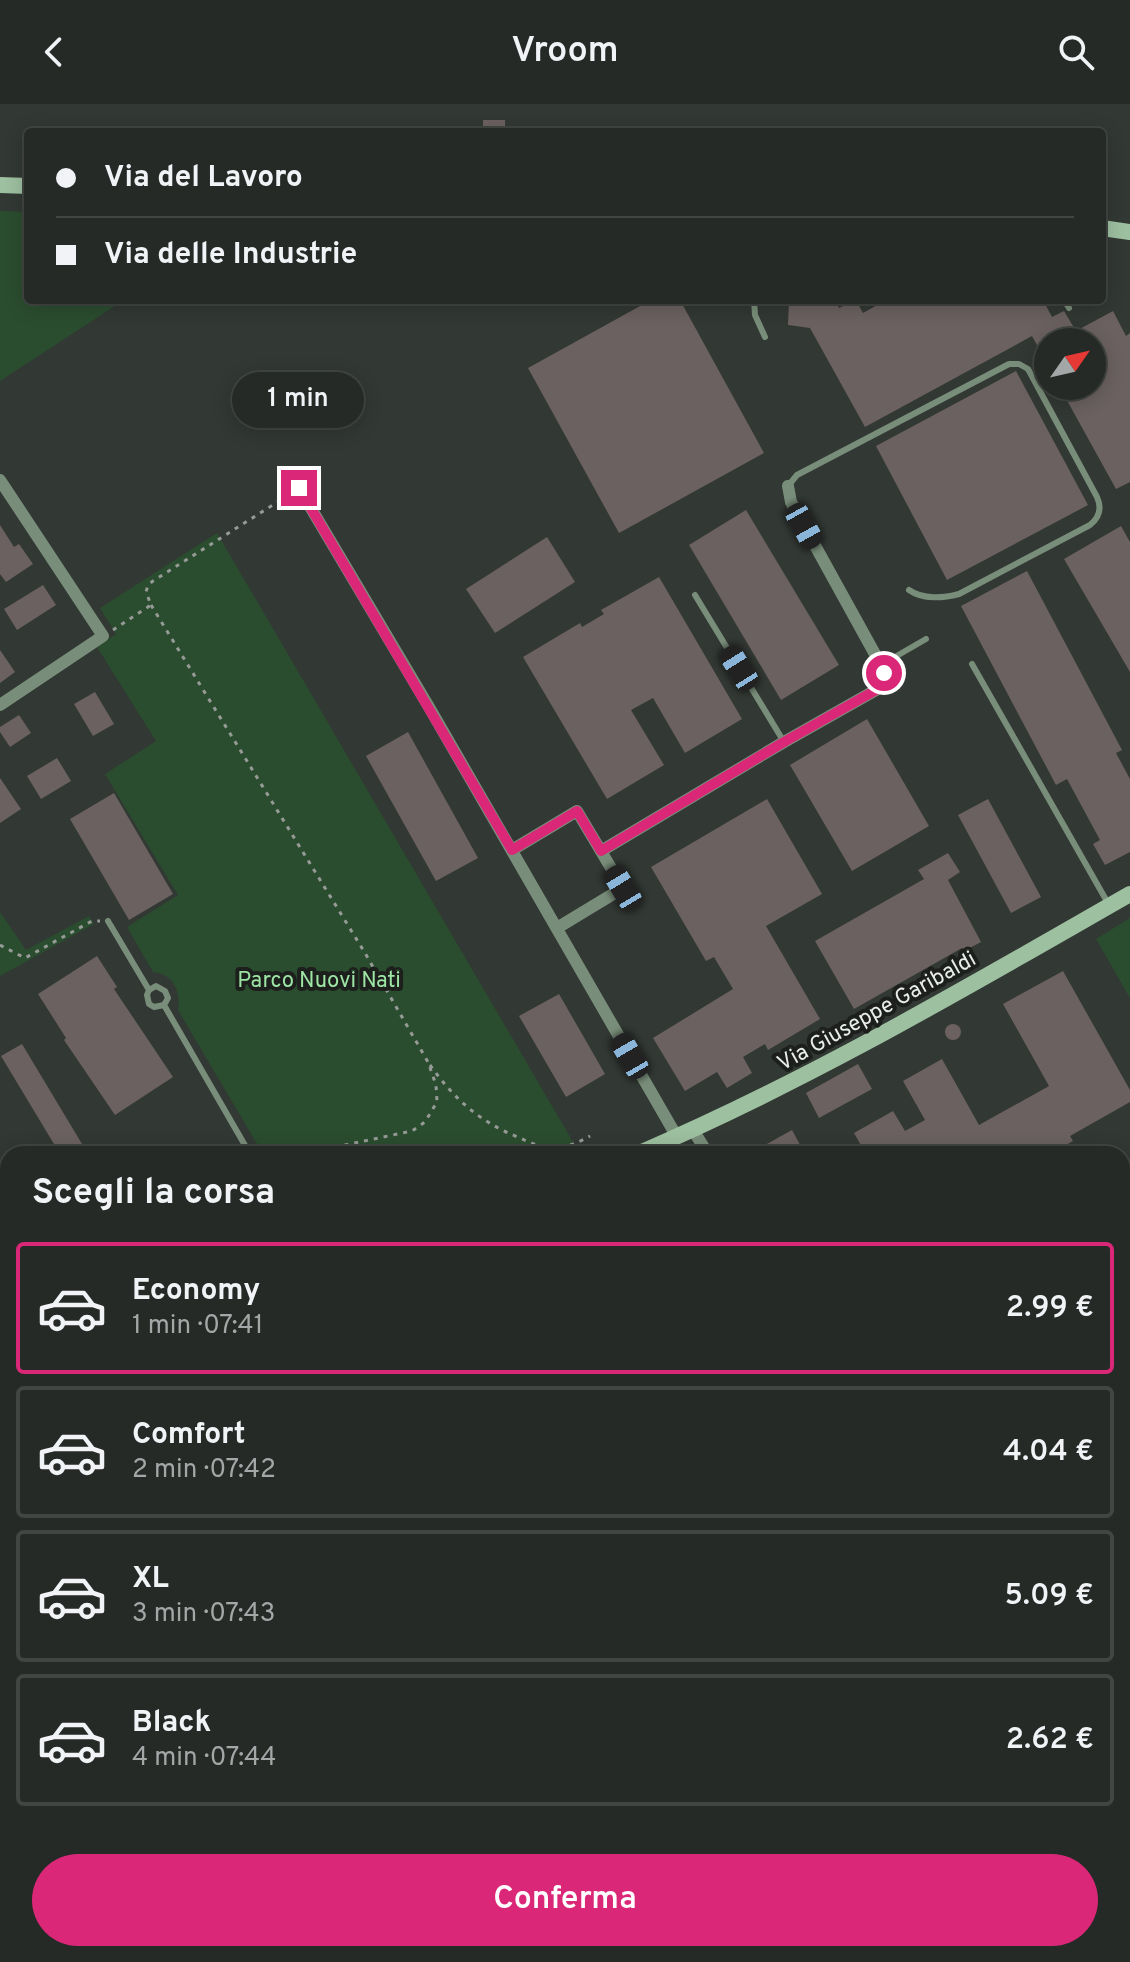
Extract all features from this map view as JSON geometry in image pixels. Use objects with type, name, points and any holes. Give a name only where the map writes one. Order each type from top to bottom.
[{"type":"street","points":[[0,185],[24,186]]},
{"type":"street","points":[[0,480],[103,636],[0,705]]},
{"type":"street","points":[[601,851],[876,690],[882,683],[881,665],[791,502],[788,486]]},
{"type":"street","points":[[299,488],[677,1137]]},
{"type":"street","points":[[512,850],[577,811],[623,888],[557,928]]},
{"type":"street","name":"Via Giuseppe Garibaldi","points":[[656,1146],[826,1064],[1130,894]]},
{"type":"street","points":[[693,1130],[703,1146]]},
{"type":"lane","points":[[754,304],[755,315],[765,337]]},
{"type":"lane","points":[[1066,304],[1069,308]]},
{"type":"lane","points":[[788,486],[797,475],[1009,364],[1019,364],[1028,369],[1097,497],[1100,507],[1098,517],[1090,525],[959,594],[920,596],[909,590]]},
{"type":"lane","points":[[695,595],[784,742]]},
{"type":"lane","points":[[881,665],[926,639]]},
{"type":"lane","points":[[972,664],[1109,905]]},
{"type":"lane","points":[[108,921],[149,990]]},
{"type":"lane","points":[[156,986],[165,991],[168,998],[164,1005],[154,1007],[149,1004],[146,999],[149,990],[156,986]]},
{"type":"lane","points":[[164,1005],[245,1146]]},
{"type":"path","points":[[299,488],[153,581],[146,592],[151,605],[365,953],[428,1062],[467,1108],[511,1134],[544,1146]]},
{"type":"path","points":[[103,636],[151,605]]},
{"type":"path","points":[[0,945],[25,958],[92,921],[108,921]]},
{"type":"path","points":[[343,1146],[412,1131],[425,1122],[437,1102],[436,1085],[428,1062]]},
{"type":"path","points":[[563,1146],[590,1136]]},
{"type":"green space","points":[[0,211],[24,212],[24,304],[118,304],[0,381]]},
{"type":"green space","name":"Parco Nuovi Nati","points":[[217,533],[575,1146],[258,1146],[178,1010],[174,985],[166,976],[153,972],[127,927],[178,895],[105,774],[156,741],[97,647],[116,634],[100,608]]},
{"type":"green space","points":[[0,912],[26,950],[89,916],[94,924],[0,976]]},
{"type":"green space","points":[[1130,918],[1130,998],[1096,939]]},
{"type":"building","points":[[483,120],[505,120],[505,128],[483,128]]},
{"type":"building","points":[[644,304],[682,304],[764,453],[619,533],[528,368]]},
{"type":"building","points":[[789,304],[837,304],[839,308],[858,304],[863,313],[879,304],[1045,304],[1052,317],[1064,311],[1074,328],[1034,328],[1034,340],[1032,336],[865,427],[810,328],[788,325]]},
{"type":"building","points":[[1113,311],[1126,336],[1130,333],[1130,482],[1116,489],[1067,400],[1106,400],[1106,328],[1082,328]]},
{"type":"building","points":[[1016,371],[1088,505],[947,580],[876,446]]},
{"type":"building","points":[[746,510],[839,665],[781,700],[689,545]]},
{"type":"building","points":[[0,525],[14,547],[19,544],[33,564],[6,582],[0,574]]},
{"type":"building","points":[[1121,526],[1130,542],[1130,672],[1064,559]]},
{"type":"building","points":[[547,537],[575,582],[495,633],[466,589]]},
{"type":"building","points":[[1027,571],[1122,750],[1116,753],[1130,779],[1130,852],[1105,865],[1093,844],[1100,840],[1067,779],[1056,785],[961,606]]},
{"type":"building","points":[[659,577],[742,719],[685,753],[653,698],[631,710],[664,765],[607,799],[523,657],[580,623],[582,627],[604,614],[601,610]]},
{"type":"building","points":[[43,585],[56,605],[17,630],[4,609]]},
{"type":"building","points":[[0,650],[15,672],[0,683]]},
{"type":"building","points":[[95,692],[114,724],[93,736],[74,704]]},
{"type":"building","points":[[19,715],[31,733],[10,747],[0,727]]},
{"type":"building","points":[[867,719],[929,826],[852,871],[790,765]]},
{"type":"building","points":[[408,732],[478,858],[436,881],[366,756]]},
{"type":"building","points":[[57,758],[71,781],[41,799],[27,776]]},
{"type":"building","points":[[0,778],[21,809],[0,823]]},
{"type":"building","points":[[114,793],[173,894],[129,920],[70,819]]},
{"type":"building","points":[[767,799],[822,894],[766,926],[820,1019],[768,1050],[765,1044],[743,1057],[752,1073],[727,1088],[717,1072],[685,1091],[653,1038],[733,989],[714,957],[706,961],[651,867]]},
{"type":"building","points":[[988,799],[1041,897],[1011,913],[958,815]]},
{"type":"building","points":[[948,853],[960,872],[948,880],[981,942],[964,951],[962,948],[854,1009],[815,941],[924,879],[918,870]]},
{"type":"building","points":[[97,956],[117,987],[114,989],[173,1077],[115,1115],[64,1040],[66,1038],[38,994]]},
{"type":"building","points":[[1063,971],[1130,1090],[1130,1102],[1070,1136],[1073,1141],[1064,1146],[861,1146],[854,1133],[893,1111],[905,1131],[925,1120],[903,1081],[942,1059],[979,1125],[1049,1086],[1003,1004]]},
{"type":"building","points":[[559,994],[605,1074],[566,1097],[519,1016]]},
{"type":"building","points":[[953,1024],[959,1026],[959,1038],[953,1040],[947,1038],[945,1032],[947,1026]]},
{"type":"building","points":[[22,1044],[82,1144],[55,1146],[1,1056]]},
{"type":"building","points":[[858,1064],[872,1089],[819,1118],[806,1093]]},
{"type":"building","points":[[792,1130],[801,1146],[763,1146]]},
{"type":"route","points":[[299,488],[512,850],[577,811],[601,851],[876,690],[882,683],[884,673]]}]
